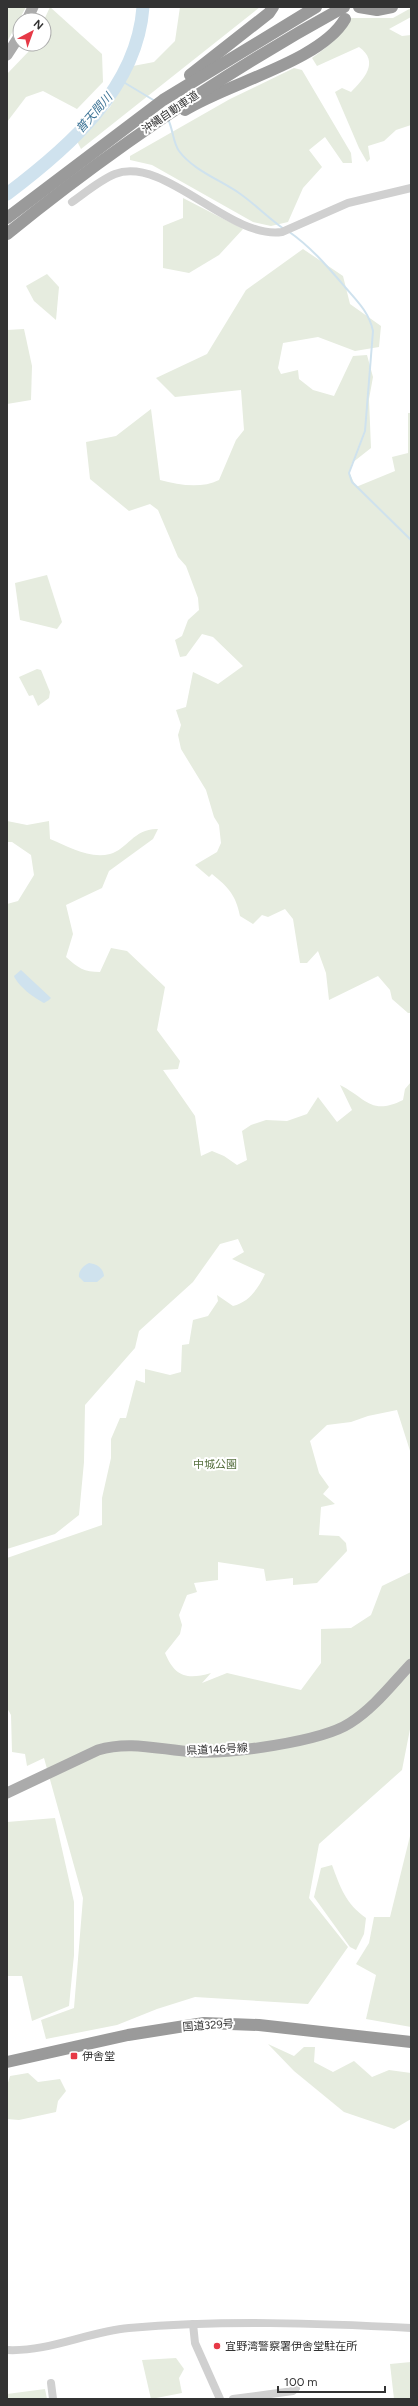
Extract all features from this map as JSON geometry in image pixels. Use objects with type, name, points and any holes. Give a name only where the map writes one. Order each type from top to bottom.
[{"type":"highway","points":[[163,100],[178,84],[263,18],[274,7]]},
{"type":"highway","name":"沖縄自動車道","points":[[7,234],[25,212],[82,168],[163,100],[316,7]]},
{"type":"highway","name":"沖縄自動車道","points":[[82,168],[129,140],[215,82],[344,7]]},
{"type":"highway","points":[[359,7],[377,10],[392,7]]},
{"type":"highway","points":[[129,140],[160,126],[192,106],[228,88],[316,49],[330,40],[345,19]]},
{"type":"highway","name":"沖縄自動車道","points":[[7,218],[25,212]]},
{"type":"highway","name":"国道329号","points":[[7,2062],[128,2035],[204,2024],[241,2023],[411,2042]]},
{"type":"main road","name":"県道146号線","points":[[7,1793],[98,1750],[111,1746],[140,1746],[195,1752],[237,1750],[306,1738],[335,1731],[349,1724],[367,1710],[411,1664]]},
{"type":"street","points":[[72,202],[116,174],[130,172],[147,174],[164,181],[255,230],[273,233],[282,232],[348,203],[411,188]]},
{"type":"street","points":[[7,2350],[33,2350],[107,2330],[193,2324],[411,2328]]},
{"type":"street","points":[[193,2324],[195,2343],[220,2399]]},
{"type":"street","points":[[52,2383],[53,2399]]},
{"type":"street","points":[[233,2399],[293,2390],[296,2388]]},
{"type":"green space","points":[[7,7],[26,7],[23,12],[12,12],[12,33],[7,42]]},
{"type":"green space","points":[[50,7],[102,54],[103,82],[77,109],[43,91],[26,97],[7,122],[7,74],[28,52],[52,52],[52,12],[48,12]]},
{"type":"green space","points":[[180,7],[260,7],[81,149],[77,141],[110,107],[133,66],[154,62],[175,41]]},
{"type":"green space","points":[[411,8],[411,17],[389,29],[402,36],[411,35],[411,125],[396,130],[384,141],[368,146],[370,159],[367,162],[359,148],[335,92],[342,88],[351,92],[361,82],[368,70],[369,64],[365,53],[359,47],[317,66],[312,58],[334,41],[346,25],[349,18],[393,18]]},
{"type":"green space","points":[[294,68],[302,70],[351,153],[352,163],[343,163],[325,137],[309,150],[322,167],[303,188],[288,222],[271,226],[253,222],[152,165],[130,160],[130,156],[230,99]]},
{"type":"green space","points":[[183,198],[243,229],[219,255],[189,273],[163,268],[163,226],[183,218]]},
{"type":"green space","points":[[303,249],[343,276],[350,304],[381,326],[379,347],[355,351],[318,337],[283,343],[278,368],[281,374],[298,370],[299,379],[313,390],[334,396],[353,356],[367,355],[373,377],[369,399],[371,448],[352,463],[349,472],[356,487],[395,471],[392,457],[408,453],[408,413],[411,413],[411,1013],[408,1013],[392,999],[390,990],[378,976],[329,1000],[326,973],[318,951],[307,963],[300,963],[293,919],[285,909],[268,917],[262,915],[253,924],[240,916],[234,897],[223,883],[212,874],[209,877],[195,865],[217,852],[221,843],[219,825],[214,817],[206,790],[181,749],[178,735],[181,725],[176,710],[186,707],[193,672],[218,684],[243,666],[213,637],[202,634],[186,656],[180,657],[175,640],[182,636],[188,620],[199,610],[198,598],[186,566],[178,557],[158,510],[150,504],[129,511],[90,479],[86,442],[116,436],[151,409],[160,480],[182,485],[197,485],[212,483],[219,480],[236,440],[244,430],[241,390],[175,397],[156,378],[207,354],[246,290]]},
{"type":"green space","points":[[47,274],[59,287],[56,320],[34,301],[26,286]]},
{"type":"green space","points":[[24,329],[32,366],[31,400],[7,404],[7,330]]},
{"type":"green space","points":[[47,575],[62,622],[57,629],[20,620],[15,583]]},
{"type":"green space","points":[[37,669],[41,670],[50,692],[49,698],[38,706],[33,695],[29,696],[19,677]]},
{"type":"green space","name":"中城公園","points":[[7,821],[27,825],[49,821],[50,839],[72,849],[94,855],[110,854],[122,848],[137,835],[150,830],[158,829],[153,839],[109,871],[102,888],[66,905],[73,934],[66,957],[82,969],[100,972],[111,948],[127,951],[165,987],[157,1030],[180,1061],[178,1069],[163,1070],[195,1116],[201,1156],[212,1151],[224,1156],[237,1165],[247,1160],[242,1131],[251,1125],[266,1120],[287,1121],[307,1114],[318,1097],[337,1122],[352,1110],[340,1085],[369,1103],[376,1106],[383,1106],[403,1100],[405,1089],[411,1082],[411,1454],[397,1410],[368,1416],[351,1422],[327,1425],[310,1441],[319,1473],[329,1487],[323,1494],[335,1504],[321,1507],[319,1535],[339,1536],[346,1543],[347,1551],[317,1583],[293,1585],[293,1578],[266,1581],[264,1569],[218,1562],[218,1580],[194,1583],[197,1592],[187,1595],[179,1615],[182,1625],[180,1634],[165,1653],[173,1667],[183,1675],[195,1676],[211,1673],[202,1683],[227,1673],[301,1690],[321,1663],[321,1629],[351,1628],[371,1615],[382,1586],[411,1572],[411,1724],[402,1770],[319,1844],[309,1898],[348,1947],[308,2004],[195,1997],[157,2009],[117,2025],[46,2039],[41,2020],[74,2008],[83,1898],[44,1758],[27,1766],[25,1754],[12,1752],[11,1715],[7,1708],[7,1558],[102,1525],[102,1498],[111,1458],[111,1439],[120,1418],[126,1418],[136,1380],[145,1383],[145,1369],[170,1375],[181,1372],[182,1345],[189,1344],[193,1320],[208,1316],[218,1301],[217,1295],[233,1306],[244,1301],[256,1290],[265,1274],[232,1259],[244,1252],[238,1239],[220,1244],[193,1282],[139,1331],[135,1348],[85,1405],[84,1462],[79,1515],[55,1534],[7,1549],[7,904],[18,901],[34,875],[31,855],[12,842],[7,842]]},
{"type":"green space","points":[[55,1818],[74,1902],[74,1955],[69,2006],[32,2021],[22,1976],[7,1976],[7,1822]]},
{"type":"green space","points":[[411,1832],[411,2027],[366,2019],[376,1975],[356,1964],[369,1943],[374,1917],[390,1917]]},
{"type":"green space","points":[[332,1865],[344,1894],[353,1907],[366,1918],[364,1934],[356,1950],[350,1947],[314,1897],[321,1868]]},
{"type":"green space","points":[[268,2044],[294,2056],[304,2047],[315,2047],[314,2062],[333,2072],[354,2061],[372,2077],[389,2070],[411,2073],[411,2119],[394,2129],[344,2112],[294,2071]]},
{"type":"green space","points":[[28,2073],[38,2082],[60,2079],[66,2091],[58,2101],[56,2112],[19,2120],[7,2119],[7,2086],[10,2076]]},
{"type":"green space","points":[[176,2358],[184,2369],[179,2378],[182,2393],[151,2399],[142,2360]]},
{"type":"green space","points":[[411,2362],[411,2399],[394,2399],[390,2364]]},
{"type":"green space","points":[[45,2389],[47,2399],[7,2399],[7,2394]]},
{"type":"water","points":[[21,970],[51,998],[49,1000],[44,1003],[31,995],[19,984],[14,976]]},
{"type":"water","points":[[89,1263],[95,1264],[103,1273],[104,1276],[97,1282],[84,1282],[79,1277],[79,1273],[82,1268]]},
{"type":"waterway","name":"普天間川","points":[[7,194],[53,157],[96,114],[113,90],[128,64],[138,37],[143,7]]},
{"type":"waterway","points":[[120,80],[155,101]]},
{"type":"waterway","points":[[168,119],[177,148],[185,158],[199,169],[239,193],[284,229]]},
{"type":"waterway","points":[[288,231],[311,250],[332,272],[354,297],[369,318],[373,331],[365,431],[349,473],[352,482],[411,540]]},
{"type":"place","name":"伊舎堂","points":[[74,2056]]},
{"type":"place","name":"宜野湾警察署伊舎堂駐在所","points":[[217,2346]]}]
